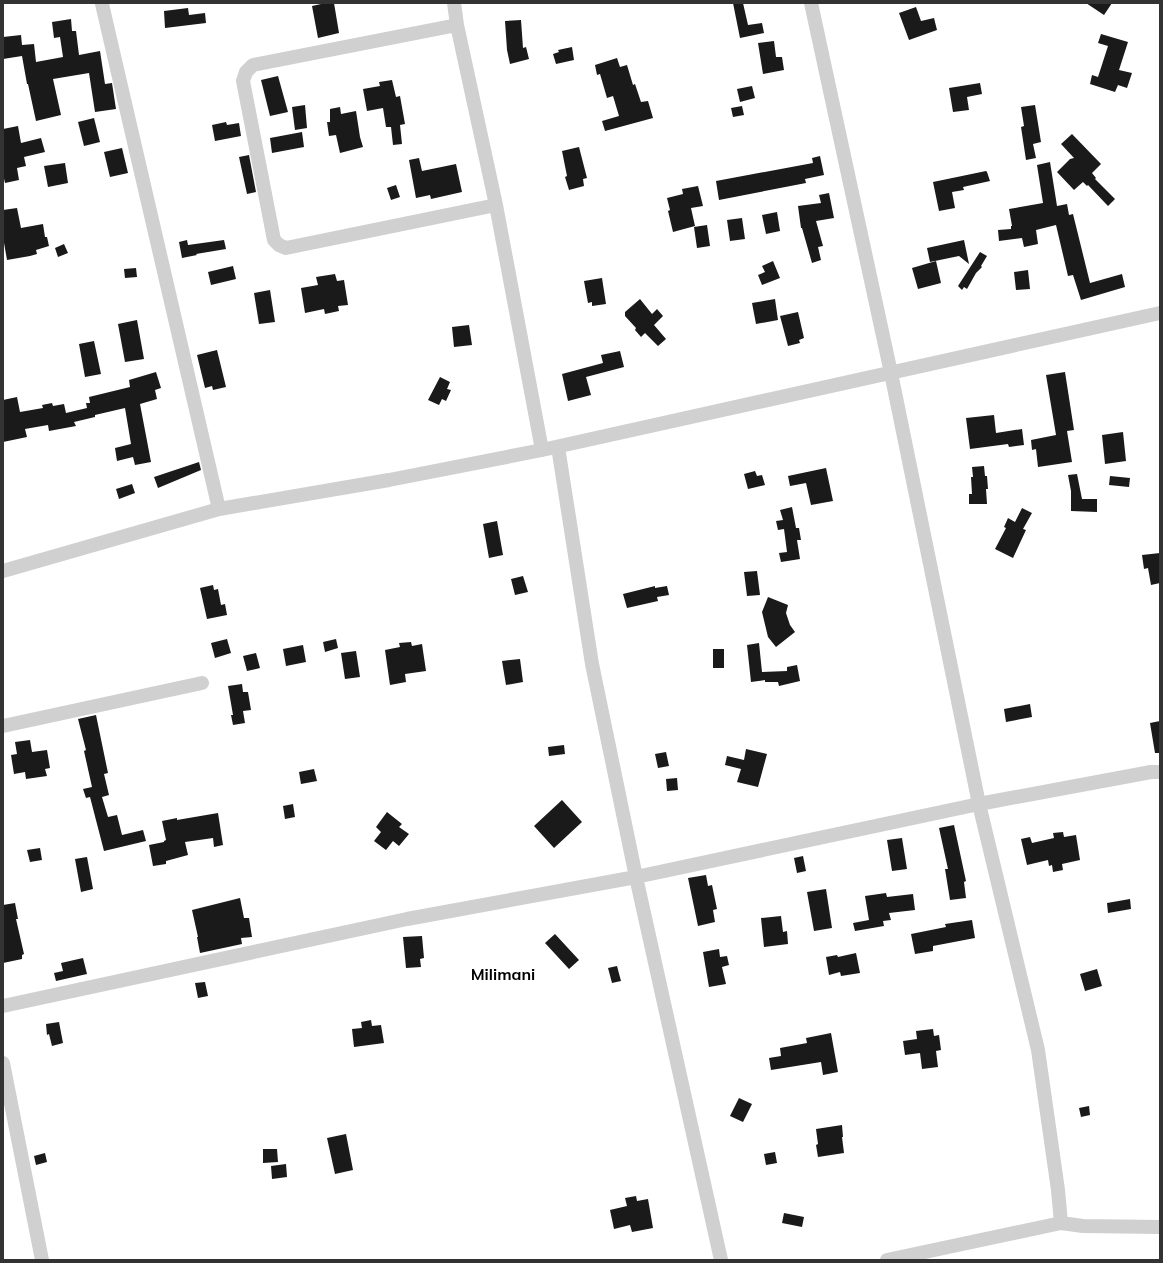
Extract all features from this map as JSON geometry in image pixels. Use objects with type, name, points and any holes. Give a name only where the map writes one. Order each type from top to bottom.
[{"type":"street","points":[[454,3],[457,25],[496,205],[542,450]]},
{"type":"street","points":[[812,3],[980,804],[1038,1050],[1058,1190],[1061,1223]]},
{"type":"street","points":[[102,4],[219,509]]},
{"type":"street","points":[[457,25],[253,65],[246,72],[243,81],[274,240],[279,245],[286,248],[496,205]]},
{"type":"street","points":[[3,571],[219,509],[389,480],[558,447],[1160,313]]},
{"type":"street","points":[[558,447],[592,664],[636,877],[721,1260]]},
{"type":"street","points":[[3,726],[202,683]]},
{"type":"street","points":[[3,1006],[407,919],[636,877],[980,804],[1151,772],[1160,772]]},
{"type":"street","points":[[3,1063],[42,1260]]},
{"type":"street","points":[[887,1260],[1061,1223],[1083,1226],[1160,1227]]},
{"type":"building","points":[[321,3],[334,3],[339,33],[318,38],[312,6]]},
{"type":"building","points":[[733,3],[743,3],[748,25],[762,23],[764,33],[740,38]]},
{"type":"building","points":[[1086,3],[1112,3],[1104,15]]},
{"type":"building","points":[[916,7],[921,21],[934,18],[937,30],[909,40],[899,13]]},
{"type":"building","points":[[188,8],[189,15],[205,13],[206,23],[165,28],[164,11]]},
{"type":"building","points":[[71,19],[72,31],[76,31],[79,55],[100,51],[105,84],[112,83],[116,109],[95,112],[89,73],[53,79],[61,115],[36,121],[22,56],[3,59],[3,37],[21,35],[22,45],[34,44],[36,62],[63,57],[60,37],[54,38],[52,22]]},
{"type":"building","points":[[521,20],[523,48],[526,47],[529,59],[510,64],[507,50],[505,21]]},
{"type":"building","points":[[1101,34],[1128,42],[1119,70],[1132,73],[1127,88],[1118,85],[1115,92],[1090,84],[1092,75],[1098,77],[1108,46],[1098,43]]},
{"type":"building","points":[[774,41],[776,57],[782,57],[784,70],[763,74],[758,43]]},
{"type":"building","points":[[572,47],[574,60],[556,64],[553,54],[559,52],[558,50]]},
{"type":"building","points":[[617,58],[620,67],[627,65],[633,85],[635,84],[641,102],[648,101],[653,118],[605,131],[602,121],[619,116],[613,96],[607,98],[600,74],[597,75],[595,65]]},
{"type":"building","points":[[278,76],[288,112],[270,116],[261,80]]},
{"type":"building","points":[[392,80],[396,97],[400,96],[405,124],[400,125],[402,144],[393,145],[391,127],[386,127],[383,108],[367,111],[363,89],[380,86],[379,82]]},
{"type":"building","points":[[980,83],[982,94],[967,97],[969,110],[953,112],[949,88]]},
{"type":"building","points":[[752,86],[755,98],[740,102],[737,89]]},
{"type":"building","points":[[305,105],[307,128],[295,130],[292,107]]},
{"type":"building","points":[[1035,105],[1041,142],[1033,144],[1036,158],[1026,160],[1021,127],[1024,126],[1021,107]]},
{"type":"building","points":[[742,106],[744,115],[733,117],[731,108]]},
{"type":"building","points":[[340,107],[341,114],[356,111],[363,147],[340,153],[336,135],[329,136],[327,122],[330,122],[330,109]]},
{"type":"building","points":[[94,118],[100,142],[84,146],[78,122]]},
{"type":"building","points":[[226,122],[227,125],[239,123],[241,136],[215,141],[212,125]]},
{"type":"building","points":[[18,126],[21,143],[41,138],[45,152],[24,157],[26,166],[17,168],[19,180],[5,183],[3,174],[3,129]]},
{"type":"building","points":[[302,132],[304,147],[272,153],[270,138]]},
{"type":"building","points":[[1072,134],[1101,164],[1092,173],[1096,178],[1095,179],[1115,199],[1108,206],[1088,185],[1087,186],[1083,182],[1074,190],[1057,172],[1070,159],[1074,158],[1061,144]]},
{"type":"building","points":[[579,147],[587,178],[583,179],[584,186],[569,190],[565,177],[567,176],[562,151]]},
{"type":"building","points":[[122,148],[128,173],[110,177],[104,152]]},
{"type":"building","points":[[249,155],[256,192],[247,194],[239,157]]},
{"type":"building","points":[[820,156],[824,175],[805,179],[806,183],[719,200],[716,181],[813,163],[812,158]]},
{"type":"building","points":[[419,158],[422,171],[456,164],[462,192],[431,199],[430,195],[416,198],[409,160]]},
{"type":"building","points":[[1050,162],[1057,206],[1067,204],[1069,215],[1073,214],[1090,283],[1122,274],[1125,287],[1081,300],[1073,275],[1068,276],[1056,225],[1036,230],[1038,244],[1024,247],[1022,238],[999,241],[998,230],[1011,229],[1012,226],[1009,209],[1043,203],[1037,165]]},
{"type":"building","points":[[65,163],[68,183],[48,187],[44,166]]},
{"type":"building","points":[[986,171],[990,181],[963,187],[964,190],[952,192],[955,208],[939,211],[933,182]]},
{"type":"building","points":[[396,185],[400,197],[391,200],[387,188]]},
{"type":"building","points":[[698,186],[703,206],[691,208],[695,226],[673,232],[668,211],[670,210],[667,198],[683,194],[682,189]]},
{"type":"building","points":[[829,193],[834,218],[816,221],[823,246],[818,247],[821,260],[812,263],[801,228],[798,206],[821,203],[819,195]]},
{"type":"building","points":[[17,208],[21,228],[43,224],[45,237],[47,237],[49,246],[36,250],[37,254],[7,260],[3,237],[3,210]]},
{"type":"building","points":[[777,212],[780,231],[766,234],[762,215]]},
{"type":"building","points":[[742,218],[745,239],[730,241],[727,220]]},
{"type":"building","points":[[707,225],[710,246],[697,248],[694,227]]},
{"type":"building","points":[[187,240],[188,245],[224,240],[226,249],[182,258],[179,242]]},
{"type":"building","points":[[964,240],[969,264],[959,256],[930,262],[927,248]]},
{"type":"building","points":[[64,244],[68,253],[58,257],[55,248]]},
{"type":"building","points":[[980,252],[987,256],[981,266],[982,267],[976,273],[967,289],[964,287],[962,290],[958,286]]},
{"type":"building","points":[[773,261],[780,278],[762,285],[758,275],[765,272],[762,266]]},
{"type":"building","points":[[936,261],[941,283],[918,289],[912,268]]},
{"type":"building","points":[[233,266],[236,279],[211,285],[208,272]]},
{"type":"building","points":[[136,268],[137,277],[125,278],[124,269]]},
{"type":"building","points":[[1028,270],[1030,289],[1016,290],[1014,272]]},
{"type":"building","points":[[335,274],[337,281],[344,280],[348,305],[338,306],[339,311],[325,314],[324,309],[305,313],[301,288],[318,285],[316,277]]},
{"type":"building","points":[[602,278],[606,304],[592,306],[592,302],[588,303],[584,281]]},
{"type":"building","points":[[270,290],[275,322],[259,324],[254,293]]},
{"type":"building","points":[[640,299],[652,314],[657,309],[663,316],[654,325],[666,339],[658,346],[645,333],[641,337],[635,330],[636,328],[625,316],[625,312]]},
{"type":"building","points":[[775,299],[778,320],[756,324],[752,303]]},
{"type":"building","points":[[798,312],[804,338],[799,340],[800,343],[788,346],[780,316]]},
{"type":"building","points":[[137,320],[144,359],[125,362],[118,324]]},
{"type":"building","points":[[469,325],[472,345],[454,347],[452,327]]},
{"type":"building","points":[[94,341],[101,374],[85,377],[79,344]]},
{"type":"building","points":[[217,350],[226,387],[213,390],[212,386],[205,388],[197,355]]},
{"type":"building","points":[[620,351],[624,367],[586,377],[591,395],[568,401],[562,374],[603,363],[601,355]]},
{"type":"building","points":[[156,372],[161,388],[155,390],[157,399],[140,404],[151,462],[135,465],[133,457],[117,461],[115,448],[131,444],[125,408],[74,422],[76,426],[49,431],[48,425],[25,429],[27,437],[3,442],[3,400],[17,397],[20,412],[43,408],[42,405],[52,403],[53,406],[64,404],[66,413],[87,408],[86,403],[90,403],[89,397],[130,387],[129,380]]},
{"type":"building","points":[[1065,372],[1074,430],[1067,431],[1072,462],[1038,467],[1036,449],[1032,450],[1031,440],[1056,435],[1046,375]]},
{"type":"building","points":[[440,377],[450,382],[447,389],[451,390],[446,401],[442,399],[439,405],[428,400]]},
{"type":"building","points":[[994,415],[996,433],[1022,429],[1024,445],[1009,447],[1008,444],[970,449],[966,418]]},
{"type":"building","points":[[1123,432],[1126,461],[1105,464],[1102,435]]},
{"type":"building","points":[[199,462],[201,470],[158,488],[154,477]]},
{"type":"building","points":[[984,466],[985,476],[987,476],[987,504],[969,504],[969,494],[972,494],[972,467]]},
{"type":"building","points":[[826,468],[833,501],[811,505],[806,483],[790,486],[788,476]]},
{"type":"building","points":[[755,471],[757,476],[762,475],[765,485],[748,489],[744,474]]},
{"type":"building","points":[[1077,474],[1082,499],[1097,499],[1097,512],[1071,511],[1071,491],[1068,475]]},
{"type":"building","points":[[1110,476],[1130,478],[1129,487],[1109,485]]},
{"type":"building","points":[[132,484],[135,493],[119,499],[116,489]]},
{"type":"building","points":[[792,507],[796,528],[799,528],[801,540],[797,540],[800,559],[781,562],[779,553],[787,552],[784,529],[778,530],[776,521],[783,520],[780,510]]},
{"type":"building","points":[[1022,508],[1032,513],[1023,529],[1026,530],[1013,558],[995,549],[1006,528],[1004,527],[1008,518],[1015,522]]},
{"type":"building","points":[[497,521],[503,555],[489,558],[483,524]]},
{"type":"building","points":[[1160,553],[1160,583],[1151,585],[1148,568],[1144,569],[1142,555]]},
{"type":"building","points":[[757,571],[760,595],[747,596],[744,572]]},
{"type":"building","points":[[523,576],[528,592],[515,595],[511,579]]},
{"type":"building","points":[[213,585],[214,590],[218,589],[221,605],[225,604],[227,615],[207,619],[200,588]]},
{"type":"building","points":[[655,586],[655,588],[667,586],[669,595],[657,597],[658,601],[627,608],[623,594]]},
{"type":"building","points":[[768,597],[788,605],[786,613],[790,625],[795,632],[776,647],[768,637],[762,612]]},
{"type":"building","points":[[227,639],[231,653],[215,658],[211,643]]},
{"type":"building","points":[[336,639],[338,648],[325,652],[323,642]]},
{"type":"building","points":[[411,642],[412,646],[422,644],[426,671],[405,674],[406,682],[390,685],[385,650],[400,647],[399,643]]},
{"type":"building","points":[[759,643],[762,672],[787,671],[787,667],[797,665],[800,681],[779,686],[778,682],[765,682],[765,680],[751,682],[747,645]]},
{"type":"building","points":[[303,645],[306,662],[286,666],[283,649]]},
{"type":"building","points":[[713,649],[724,649],[724,668],[713,668]]},
{"type":"building","points":[[356,651],[360,677],[345,679],[341,653]]},
{"type":"building","points":[[256,653],[260,668],[247,671],[243,656]]},
{"type":"building","points":[[520,659],[523,682],[506,685],[502,661]]},
{"type":"building","points":[[242,684],[243,692],[248,692],[251,710],[243,711],[245,723],[233,725],[231,715],[233,715],[228,686]]},
{"type":"building","points":[[1030,704],[1032,717],[1006,722],[1004,709]]},
{"type":"building","points":[[96,715],[108,773],[104,774],[109,795],[102,797],[108,817],[117,815],[122,835],[143,830],[146,841],[104,851],[90,797],[86,798],[83,789],[92,787],[84,751],[86,750],[78,719]]},
{"type":"building","points":[[1160,721],[1160,753],[1155,753],[1150,723]]},
{"type":"building","points":[[30,740],[32,752],[47,750],[50,768],[45,769],[47,776],[26,779],[25,772],[14,774],[11,755],[17,754],[15,742]]},
{"type":"building","points":[[564,745],[565,754],[549,756],[548,747]]},
{"type":"building","points":[[746,749],[767,754],[758,787],[737,782],[741,769],[725,765],[727,756],[744,760]]},
{"type":"building","points":[[666,752],[669,766],[658,768],[655,754]]},
{"type":"building","points":[[314,769],[317,781],[301,784],[299,772]]},
{"type":"building","points":[[677,778],[678,790],[667,791],[666,779]]},
{"type":"building","points":[[562,800],[582,822],[554,848],[534,826]]},
{"type":"building","points":[[293,804],[295,817],[285,819],[283,806]]},
{"type":"building","points":[[387,812],[402,824],[399,827],[409,834],[399,846],[393,841],[386,850],[374,841],[381,832],[376,827]]},
{"type":"building","points":[[218,813],[223,845],[214,847],[213,838],[185,842],[188,855],[166,861],[166,864],[153,866],[149,845],[164,842],[166,840],[162,821]]},
{"type":"building","points":[[954,825],[966,881],[964,882],[966,898],[950,900],[945,869],[948,869],[939,828]]},
{"type":"building","points":[[1063,832],[1064,837],[1076,835],[1080,860],[1062,864],[1063,870],[1053,872],[1052,865],[1049,866],[1048,860],[1027,865],[1021,839],[1030,837],[1032,843],[1054,838],[1053,833]]},
{"type":"building","points":[[902,838],[907,869],[892,871],[887,840]]},
{"type":"building","points":[[40,848],[42,860],[30,862],[27,850]]},
{"type":"building","points":[[803,856],[806,871],[797,873],[794,858]]},
{"type":"building","points":[[87,857],[93,889],[81,892],[75,859]]},
{"type":"building","points":[[706,875],[708,886],[712,885],[717,909],[713,910],[715,922],[698,926],[688,878]]},
{"type":"building","points":[[826,889],[832,928],[814,931],[807,892]]},
{"type":"building","points":[[886,893],[887,897],[913,894],[915,910],[889,913],[891,920],[883,921],[884,926],[855,931],[853,923],[869,920],[865,896]]},
{"type":"building","points":[[240,898],[244,918],[249,918],[252,937],[241,938],[242,944],[200,953],[192,910]]},
{"type":"building","points":[[1130,899],[1131,909],[1108,913],[1107,903]]},
{"type":"building","points":[[15,903],[18,919],[16,919],[24,954],[22,955],[22,959],[3,963],[3,905]]},
{"type":"building","points":[[781,916],[783,932],[787,931],[788,944],[764,947],[761,918]]},
{"type":"building","points":[[972,920],[975,938],[933,946],[933,951],[915,954],[911,934],[946,927],[945,924]]},
{"type":"building","points":[[555,934],[579,960],[569,969],[545,943]]},
{"type":"building","points":[[422,936],[424,958],[420,959],[421,967],[406,968],[403,937]]},
{"type":"building","points":[[719,949],[720,957],[727,956],[729,965],[722,967],[726,984],[709,987],[703,952]]},
{"type":"building","points":[[856,953],[860,973],[841,976],[840,972],[829,975],[826,957],[837,955],[838,957]]},
{"type":"building","points":[[83,958],[87,974],[56,981],[54,973],[63,971],[61,963]]},
{"type":"building","points":[[617,966],[621,981],[612,983],[608,968]]},
{"type":"building","points":[[1097,969],[1102,986],[1085,991],[1080,974]]},
{"type":"building","points":[[205,982],[208,996],[198,998],[195,983]]},
{"type":"building","points":[[371,1020],[372,1026],[381,1025],[384,1043],[354,1047],[352,1029],[362,1028],[361,1022]]},
{"type":"building","points":[[59,1022],[63,1043],[52,1046],[49,1034],[47,1035],[46,1024]]},
{"type":"building","points":[[933,1029],[934,1036],[939,1035],[941,1050],[936,1051],[938,1067],[922,1069],[920,1053],[905,1055],[903,1041],[917,1039],[916,1031]]},
{"type":"building","points":[[831,1033],[838,1072],[823,1075],[821,1062],[771,1070],[769,1058],[781,1056],[780,1048],[807,1043],[806,1038]]},
{"type":"building","points":[[739,1098],[752,1104],[743,1122],[730,1116]]},
{"type":"building","points":[[1089,1106],[1090,1115],[1081,1117],[1079,1108]]},
{"type":"building","points":[[842,1125],[844,1153],[818,1157],[816,1129]]},
{"type":"building","points":[[346,1134],[353,1170],[335,1174],[327,1138]]},
{"type":"building","points":[[263,1149],[277,1149],[278,1162],[263,1163]]},
{"type":"building","points":[[775,1152],[777,1163],[766,1165],[764,1154]]},
{"type":"building","points":[[45,1153],[47,1162],[36,1165],[34,1156]]},
{"type":"building","points":[[286,1164],[287,1177],[272,1179],[271,1166]]},
{"type":"building","points":[[636,1196],[637,1201],[648,1199],[653,1228],[632,1232],[630,1225],[614,1229],[610,1210],[627,1206],[625,1198]]},
{"type":"building","points":[[784,1213],[804,1217],[802,1227],[782,1223]]},
{"type":"district","name":"Milimani","points":[[503,974]]}]
